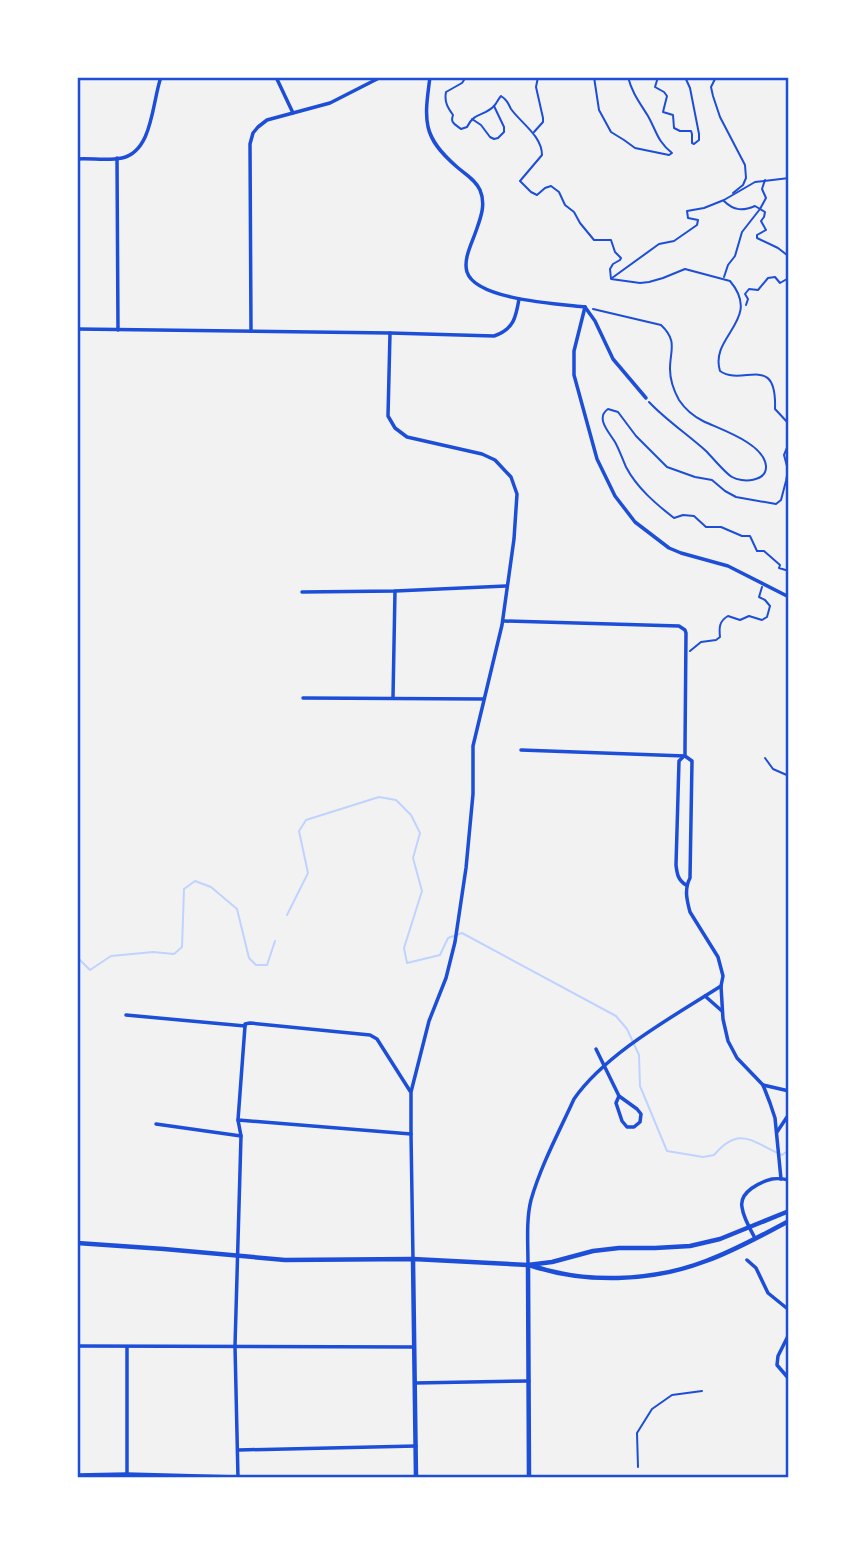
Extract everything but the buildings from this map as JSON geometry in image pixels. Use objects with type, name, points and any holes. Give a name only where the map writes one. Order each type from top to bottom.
[{"type":"main road","points":[[77,1243],[285,1260],[413,1259],[528,1265],[552,1262],[593,1251],[691,1246],[720,1239],[788,1212]]},
{"type":"main road","points":[[528,1265],[552,1273],[586,1277],[648,1275],[707,1261],[788,1221]]},
{"type":"main road","points":[[413,1259],[416,1478]]},
{"type":"main road","points":[[528,1265],[529,1478]]},
{"type":"street","points":[[77,159],[117,158],[135,151],[144,141],[161,77]]},
{"type":"street","points":[[276,77],[293,113]]},
{"type":"street","points":[[251,331],[251,139],[258,127],[267,120],[330,103],[381,77]]},
{"type":"street","points":[[430,77],[426,114],[430,135],[443,155],[476,183],[482,195],[482,213],[466,260],[468,274],[477,285],[519,299],[585,307],[595,321],[613,359],[646,398]]},
{"type":"street","points":[[117,158],[118,330]]},
{"type":"street","points":[[77,329],[498,334],[516,317],[519,299]]},
{"type":"street","points":[[585,307],[574,351],[574,375],[597,459],[614,496],[635,522],[669,548],[728,566],[789,597]]},
{"type":"street","points":[[390,333],[388,416],[395,428],[412,439],[489,457],[506,470],[517,494],[503,621],[473,746],[473,794],[455,942],[446,978],[429,1021],[411,1092],[413,1259]]},
{"type":"street","points":[[302,592],[506,586]]},
{"type":"street","points":[[393,698],[395,591]]},
{"type":"street","points":[[503,621],[679,626],[685,630],[685,756]]},
{"type":"street","points":[[303,698],[483,699]]},
{"type":"street","points":[[521,750],[685,756],[692,761],[690,878],[686,886],[690,912],[718,957],[723,976],[722,1011],[728,1041],[737,1058],[763,1085],[775,1118],[781,1179]]},
{"type":"street","points":[[685,756],[679,761],[676,865],[678,877],[686,886]]},
{"type":"street","points":[[528,1265],[531,1202],[538,1179],[580,1090],[640,1038],[721,986]]},
{"type":"street","points":[[705,996],[722,1011]]},
{"type":"street","points":[[126,1015],[245,1026],[250,1023],[373,1037],[411,1092]]},
{"type":"street","points":[[77,1475],[238,1478],[235,1346],[241,1136],[237,1120],[245,1026]]},
{"type":"street","points":[[596,1049],[619,1096],[641,1114],[640,1122],[634,1127],[627,1127],[622,1121],[616,1103],[619,1096]]},
{"type":"street","points":[[763,1085],[789,1091]]},
{"type":"street","points":[[776,1134],[789,1114]]},
{"type":"street","points":[[237,1120],[411,1134]]},
{"type":"street","points":[[156,1124],[241,1136]]},
{"type":"street","points":[[755,1238],[742,1208],[746,1193],[773,1179],[789,1180]]},
{"type":"street","points":[[747,1260],[756,1268],[768,1293],[789,1310]]},
{"type":"street","points":[[789,1334],[778,1356],[777,1365],[789,1379]]},
{"type":"street","points":[[77,1346],[414,1347]]},
{"type":"street","points":[[127,1346],[127,1476]]},
{"type":"street","points":[[415,1383],[529,1381]]},
{"type":"street","points":[[238,1450],[416,1446]]},
{"type":"path","points":[[484,77],[467,77],[446,92],[445,98],[453,115],[453,123],[461,129],[467,127],[471,118],[494,106],[501,96],[505,98],[533,133],[542,149],[542,155],[520,181],[537,195],[551,186],[559,192],[565,205],[574,212],[594,240],[611,240],[615,252],[621,258],[610,269],[611,279]]},
{"type":"path","points":[[533,133],[543,118],[536,87],[538,77]]},
{"type":"path","points":[[594,77],[599,110],[611,132],[640,150],[669,155],[672,153],[662,145],[631,89],[628,77]]},
{"type":"path","points":[[658,77],[655,87],[667,96],[663,112],[673,115],[674,128],[691,131],[694,144],[699,140],[699,134],[690,88],[685,77]]},
{"type":"path","points":[[716,77],[711,87],[713,96],[720,117],[742,157],[746,178],[744,185],[724,201]]},
{"type":"path","points":[[471,118],[481,125],[489,137],[498,138],[505,127],[494,106]]},
{"type":"path","points":[[611,279],[659,244],[674,241],[697,225],[698,220],[688,218],[687,211],[724,201],[755,182],[789,178]]},
{"type":"path","points":[[724,278],[728,265],[735,256],[742,232],[766,198],[762,189],[766,179]]},
{"type":"path","points":[[724,201],[731,207],[744,210],[755,206],[765,212],[761,221],[766,230],[757,235],[757,238],[789,255]]},
{"type":"path","points":[[611,279],[649,282],[685,269],[730,281],[740,296],[741,307],[739,318],[724,341],[718,359],[720,371],[731,376],[754,373],[765,377],[772,383],[775,409],[789,424]]},
{"type":"path","points":[[746,305],[748,299],[745,294],[749,289],[758,290],[768,278],[775,277],[780,284],[789,280]]},
{"type":"path","points":[[585,307],[661,325],[672,343],[671,380],[680,401],[703,421],[734,434],[747,443],[764,459],[765,472],[760,478],[738,480],[646,398]]},
{"type":"path","points":[[789,443],[784,455],[788,470],[781,500],[776,505],[737,497],[712,480],[667,467],[636,436],[618,412],[608,409],[602,416],[603,423],[632,477],[662,509],[674,518],[694,516],[706,527],[721,527],[742,536],[750,536],[757,551],[764,551],[780,565],[779,568],[789,571]]},
{"type":"path","points":[[686,652],[692,651],[701,642],[720,637],[719,625],[723,618],[728,616],[740,620],[749,616],[762,620],[767,617],[769,606],[759,597],[763,584]]},
{"type":"path","points":[[765,758],[773,769],[789,776]]},
{"type":"path","points":[[638,1466],[638,1433],[652,1409],[672,1395],[702,1391]]},
{"type":"waterway","points":[[287,915],[308,873],[299,831],[306,820],[379,797],[396,800],[411,815],[420,833],[413,858],[422,891],[404,948],[407,963],[440,955],[448,938],[462,933],[616,1016],[627,1029],[639,1055],[640,1086],[667,1151],[703,1157],[714,1155],[723,1146],[739,1138],[755,1142],[782,1155],[789,1150]]},
{"type":"waterway","points":[[77,957],[90,970],[111,956],[153,952],[174,954],[182,947],[184,889],[195,881],[211,887],[237,909],[249,958],[256,965],[267,965],[275,941]]}]
